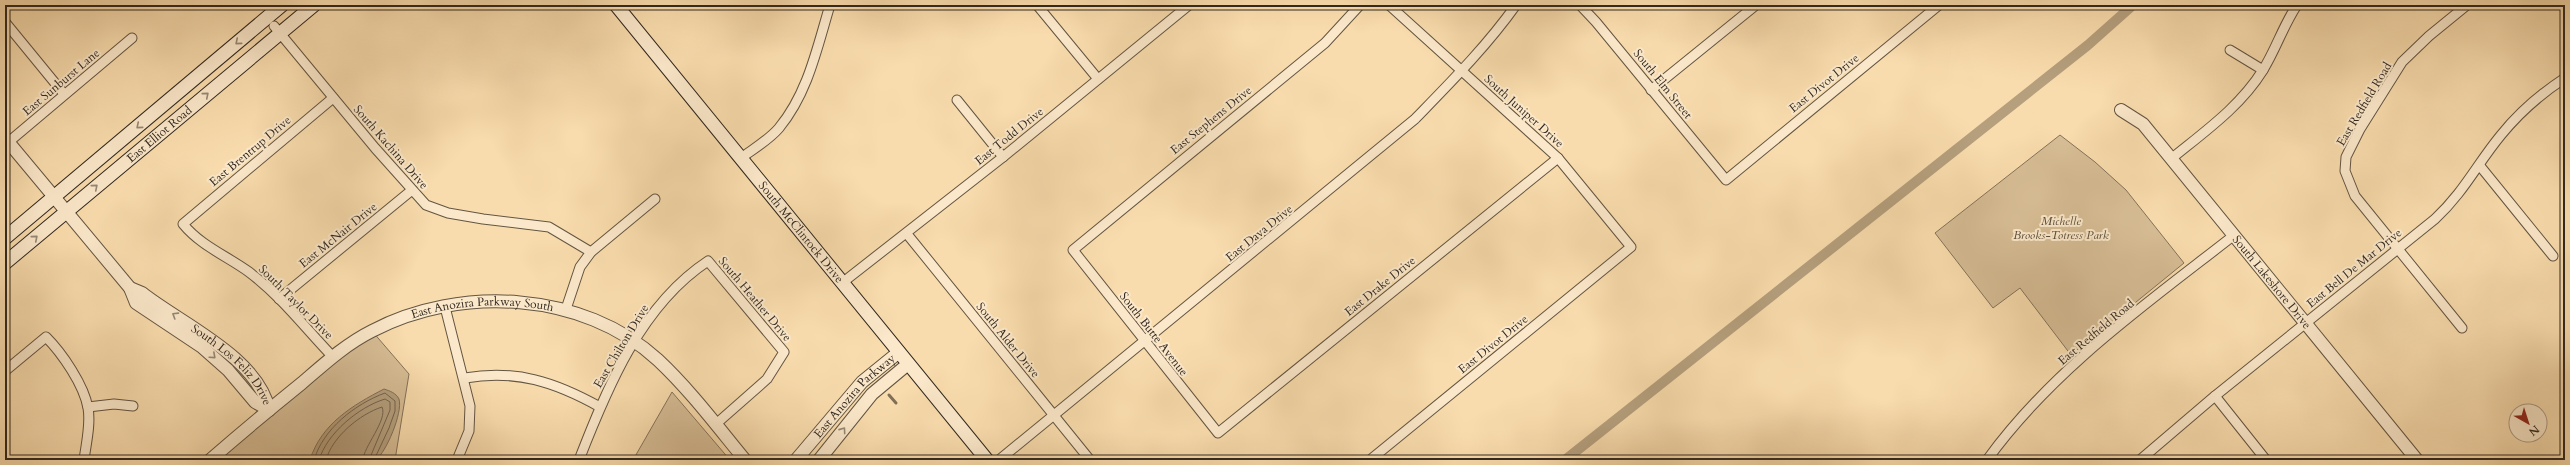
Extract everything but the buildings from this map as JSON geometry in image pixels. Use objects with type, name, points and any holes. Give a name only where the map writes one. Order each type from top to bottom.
[{"type":"main road","name":"East Elliot Road","points":[[5,238],[282,5]]},
{"type":"main road","name":"East Elliot Road","points":[[5,263],[277,30],[314,5]]},
{"type":"main road","name":"South McClintock Drive","points":[[616,5],[987,460]]},
{"type":"street","points":[[741,158],[778,130],[797,103],[809,76],[830,5]]},
{"type":"street","points":[[1037,5],[1098,79]]},
{"type":"street","name":"East Todd Drive","points":[[842,283],[907,234],[1189,5]]},
{"type":"street","name":"East Stephens Drive","points":[[1073,250],[1325,43],[1360,5]]},
{"type":"street","name":"South Juniper Drive","points":[[1389,5],[1558,158],[1631,247]]},
{"type":"street","name":"East Dava Drive","points":[[999,460],[1363,164],[1415,119],[1462,70],[1501,26],[1516,5]]},
{"type":"street","name":"South Elm Street","points":[[1580,5],[1596,22],[1726,180]]},
{"type":"street","points":[[1651,90],[1756,5]]},
{"type":"street","name":"East Divot Drive","points":[[1726,180],[1939,5]]},
{"type":"street","points":[[2171,159],[2223,118],[2263,70],[2286,22],[2298,5]]},
{"type":"street","name":"East Redfield Road","points":[[2398,249],[2356,196],[2345,172],[2346,157],[2360,129],[2402,62],[2429,36],[2467,5]]},
{"type":"street","points":[[5,22],[64,94]]},
{"type":"street","name":"South Kachina Drive","points":[[277,30],[333,98],[426,205],[448,213],[549,227],[591,252]]},
{"type":"street","name":"East Sunburst Lane","points":[[6,142],[132,38]]},
{"type":"street","points":[[2230,50],[2263,70]]},
{"type":"street","name":"East Bell De Mar Drive","points":[[2140,460],[2215,396],[2398,249],[2455,200],[2501,135],[2530,105],[2563,82]]},
{"type":"street","name":"East Brentrup Drive","points":[[183,224],[333,98]]},
{"type":"street","points":[[956,100],[1003,157]]},
{"type":"street","name":"South Lakeshore Drive","points":[[2121,110],[2143,124],[2417,460]]},
{"type":"street","name":"South Los Feliz Drive","points":[[6,142],[130,288],[142,293],[210,337],[237,361],[266,395],[269,410]]},
{"type":"street","name":"East Drake Drive","points":[[1218,434],[1558,158]]},
{"type":"street","points":[[2480,166],[2552,256]]},
{"type":"street","name":"East McNair Drive","points":[[279,299],[412,190]]},
{"type":"street","points":[[566,309],[580,267],[591,252],[655,199]]},
{"type":"street","name":"South Taylor Drive","points":[[183,224],[194,237],[249,272],[279,299],[333,357]]},
{"type":"street","name":"South Alder Drive","points":[[907,234],[1090,460]]},
{"type":"street","name":"East Redfield Road","points":[[1986,460],[2038,399],[2095,345],[2233,236]]},
{"type":"street","name":"East Divot Drive","points":[[1370,460],[1631,247]]},
{"type":"street","points":[[2398,249],[2462,328]]},
{"type":"street","name":"South Butte Avenue","points":[[1073,250],[1218,434]]},
{"type":"street","name":"East Chilton Drive","points":[[579,460],[609,385],[635,343],[671,292],[690,273],[708,261]]},
{"type":"street","name":"South Heather Drive","points":[[708,261],[784,352],[767,379],[716,424]]},
{"type":"street","name":"East Anozira Parkway South","points":[[210,460],[333,357],[372,331],[411,315],[445,307],[487,301],[566,309],[602,324],[635,343],[657,359],[716,424],[745,460]]},
{"type":"street","points":[[445,307],[465,378],[470,406],[469,431],[457,460]]},
{"type":"street","points":[[5,371],[46,337],[59,350],[74,374],[88,407],[84,460]]},
{"type":"street","name":"East Anozira Parkway","points":[[796,460],[862,382],[899,352]]},
{"type":"street","name":"East Anozira Parkway","points":[[819,460],[868,398],[908,364]]},
{"type":"street","points":[[465,378],[491,374],[547,382],[600,407]]},
{"type":"street","points":[[2215,396],[2266,460]]},
{"type":"street","points":[[88,407],[114,404],[133,406]]},
{"type":"green space","name":"Michelle Brooks-Totress Park","points":[[2060,135],[2095,162],[2126,190],[2184,263],[2071,355],[2020,288],[1993,308],[1935,233]]},
{"type":"green space","points":[[372,331],[409,374],[395,460],[210,460]]},
{"type":"green space","points":[[672,392],[730,460],[633,460]]},
{"type":"water","points":[[384,389],[391,391],[396,395],[399,399],[400,405],[393,432],[380,456],[376,460],[310,460],[315,447],[330,426],[350,409]]},
{"type":"waterway","points":[[1565,460],[2088,45],[2133,5]]},
{"type":"waterway","points":[[889,395],[896,403]]}]
